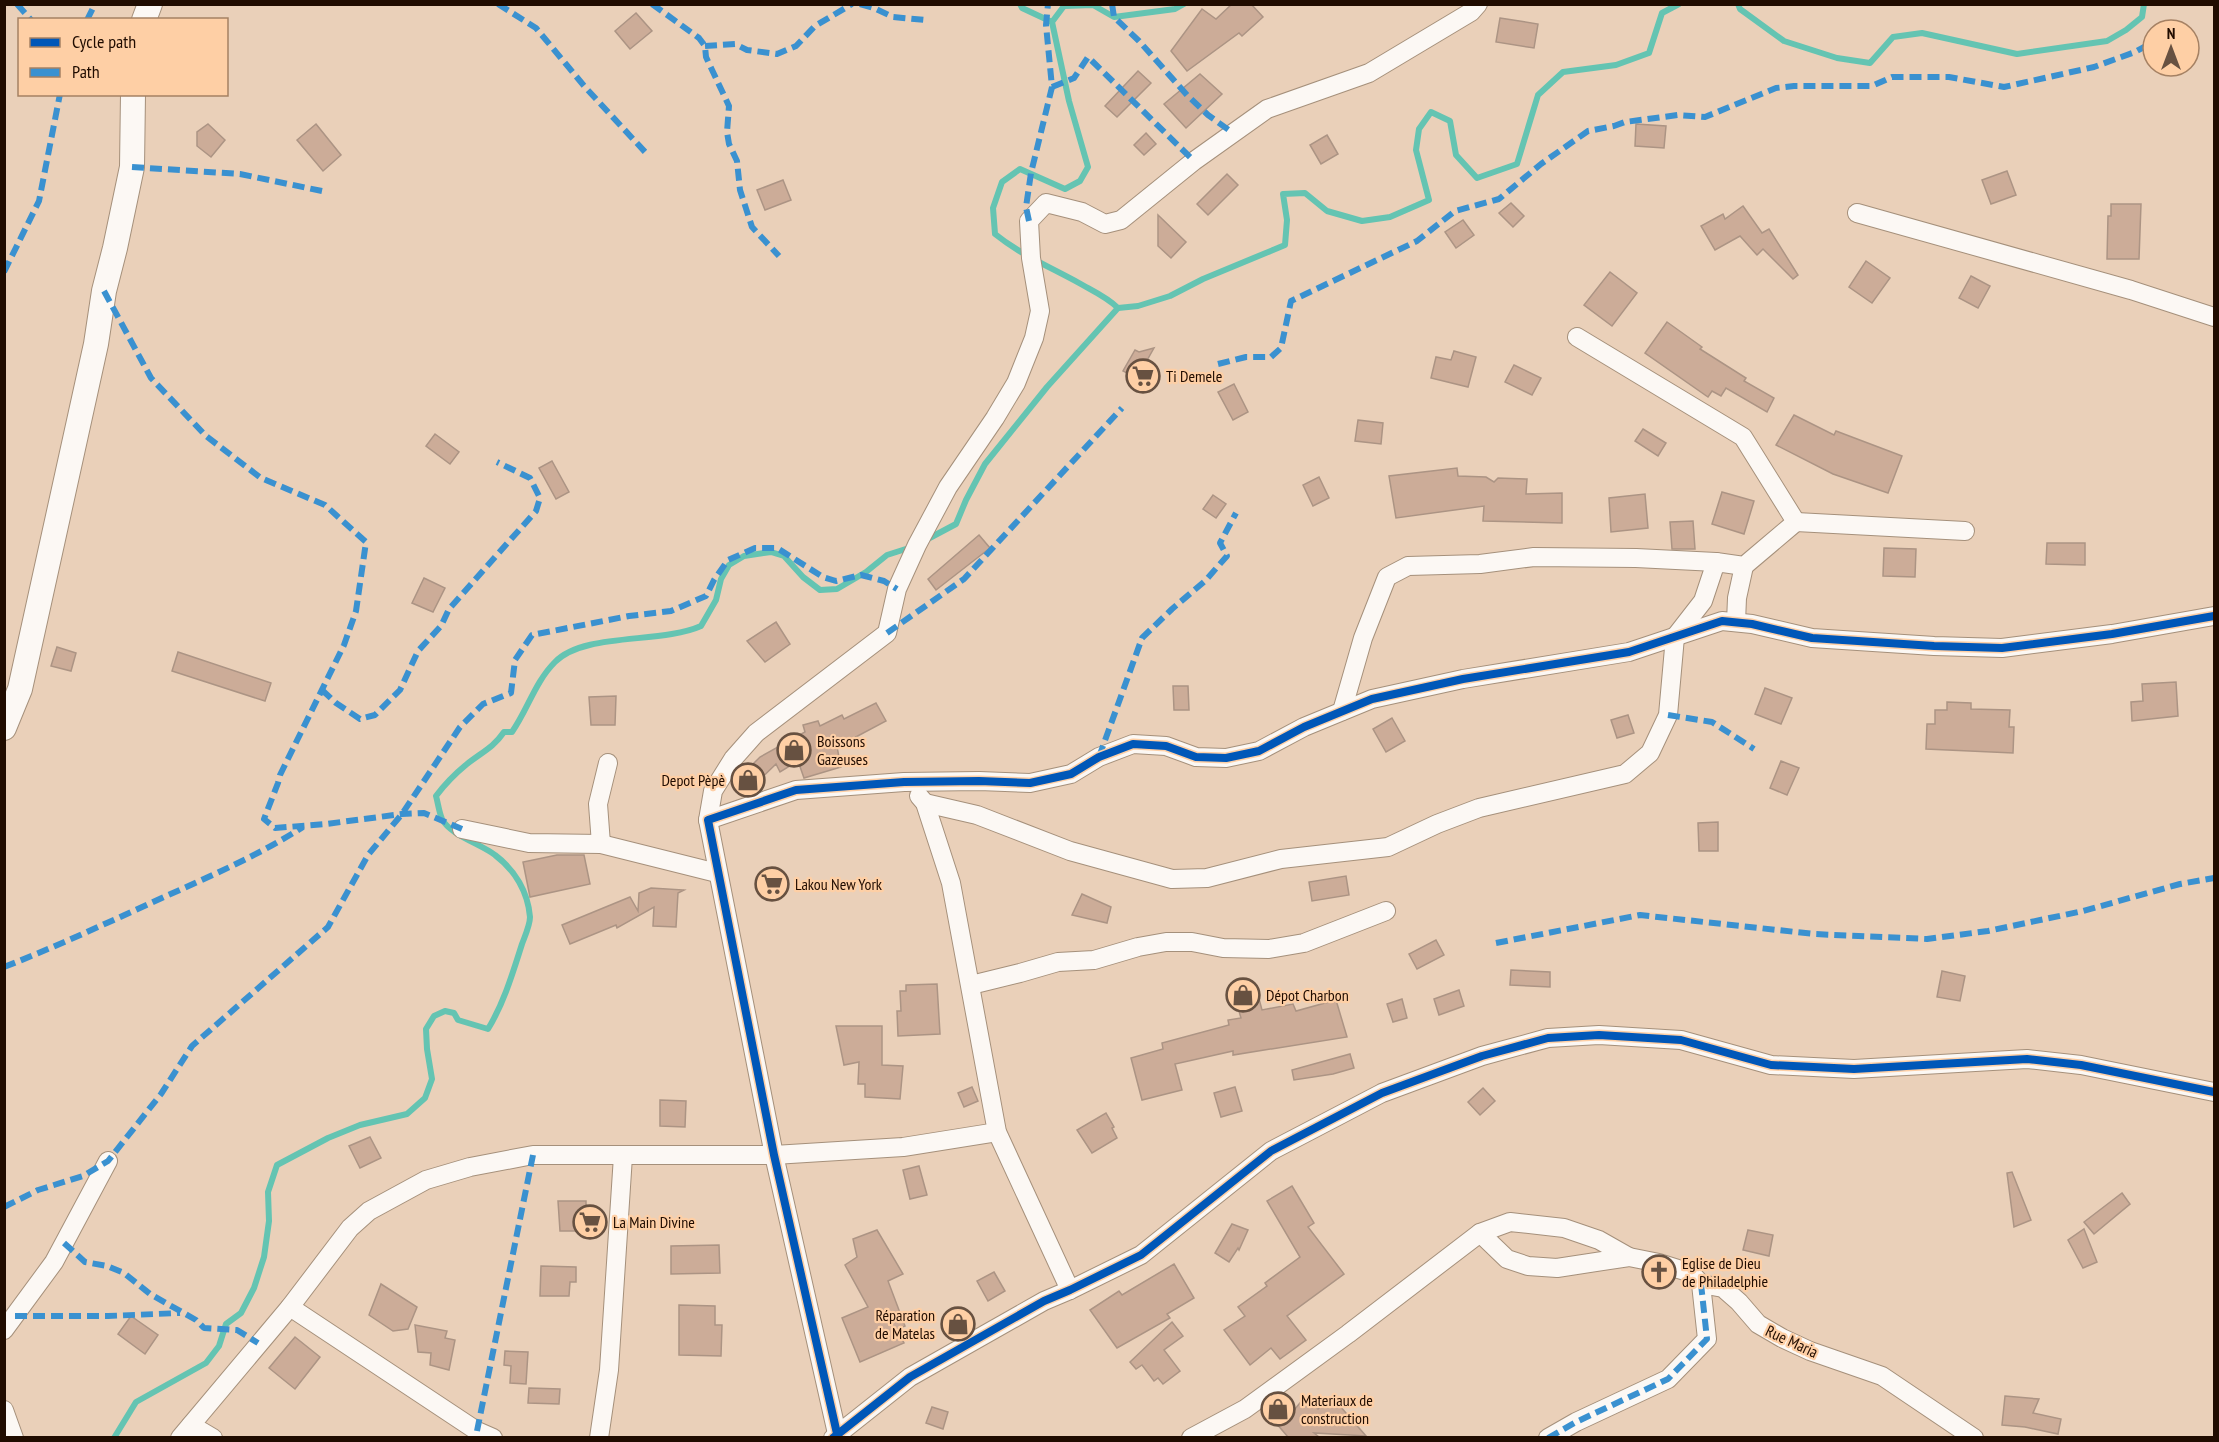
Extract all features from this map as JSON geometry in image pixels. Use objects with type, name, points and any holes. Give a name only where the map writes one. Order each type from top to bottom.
[{"type":"street","points":[[1478,4],[1471,12],[1369,74],[1267,109],[1194,161],[1121,220],[1105,224],[1082,212],[1046,203],[1029,221],[1030,258],[1040,311],[1034,338],[1016,383],[948,487],[917,545],[897,589],[887,633],[756,733],[733,759],[713,791],[708,820],[717,873],[774,1155],[836,1437],[910,1377],[1044,1300],[1141,1256],[1271,1151],[1382,1093],[1482,1056],[1548,1038],[1599,1035],[1681,1040],[1771,1065],[1854,1069],[2027,1059],[2081,1065],[2214,1092]]},
{"type":"street","points":[[4,728],[20,689],[96,344],[104,291],[116,248],[132,167],[133,96]]},
{"type":"street","points":[[1857,213],[2131,290],[2214,317]]},
{"type":"street","points":[[1577,337],[1743,437],[1796,522]]},
{"type":"street","points":[[1736,622],[1737,598],[1744,566],[1796,522],[1965,531]]},
{"type":"street","points":[[1342,711],[1363,638],[1387,577],[1408,566],[1480,564],[1534,557],[1716,562],[1744,566]]},
{"type":"street","points":[[925,802],[977,815],[1070,851],[1172,879],[1207,878],[1281,859],[1388,847],[1437,824],[1479,808],[1625,774],[1650,753],[1668,715],[1676,637],[1703,602],[1716,562]]},
{"type":"street","points":[[708,820],[796,790],[904,782],[1030,783],[1071,774],[1099,758],[1133,744],[1166,746],[1196,758],[1226,758],[1259,751],[1304,727],[1372,699],[1452,682],[1629,652],[1722,621],[1812,638],[2002,648],[2112,634],[2214,616]]},
{"type":"street","points":[[601,844],[598,804],[608,763]]},
{"type":"street","points":[[904,782],[925,802],[951,882],[997,1132],[1070,1290]]},
{"type":"street","points":[[462,829],[529,843],[601,844],[717,873]]},
{"type":"street","points":[[971,985],[1058,962],[1094,960],[1138,947],[1166,942],[1192,942],[1223,948],[1269,949],[1304,943],[1386,912]]},
{"type":"street","points":[[213,1437],[185,1431],[290,1307],[350,1228],[369,1211],[426,1180],[470,1167],[533,1155],[774,1155],[903,1148],[997,1132]]},
{"type":"street","points":[[599,1437],[609,1370],[623,1156]]},
{"type":"street","points":[[4,1330],[54,1262],[108,1161]]},
{"type":"street","points":[[1198,1436],[1245,1409],[1480,1233],[1510,1222],[1564,1228],[1599,1240],[1629,1257]]},
{"type":"street","name":"Rue Maria","points":[[1480,1233],[1507,1259],[1528,1266],[1557,1268],[1629,1257],[1659,1263],[1690,1273],[1701,1284],[1723,1288],[1758,1324],[1782,1338],[1810,1351],[1882,1376],[1965,1434],[1974,1437]]},
{"type":"street","points":[[1548,1437],[1668,1379],[1707,1339],[1701,1284]]},
{"type":"street","points":[[290,1307],[477,1431],[493,1437]]},
{"type":"street","points":[[4,1410],[14,1437]]},
{"type":"building","points":[[1232,4],[1251,4],[1263,17],[1242,36],[1239,33],[1187,71],[1171,51],[1202,9],[1216,19]]},
{"type":"building","points":[[636,13],[652,31],[630,49],[615,31]]},
{"type":"building","points":[[1500,18],[1538,24],[1534,48],[1496,42]]},
{"type":"building","points":[[1138,71],[1151,83],[1117,117],[1105,106]]},
{"type":"building","points":[[1200,74],[1222,94],[1186,128],[1164,104]]},
{"type":"building","points":[[208,124],[225,140],[211,157],[197,146],[197,132]]},
{"type":"building","points":[[316,124],[341,155],[323,171],[297,140]]},
{"type":"building","points":[[1636,124],[1666,126],[1664,148],[1635,146]]},
{"type":"building","points":[[1146,133],[1156,144],[1144,155],[1134,145]]},
{"type":"building","points":[[1327,135],[1338,154],[1321,164],[1310,145]]},
{"type":"building","points":[[2007,171],[2016,195],[1991,204],[1982,180]]},
{"type":"building","points":[[1227,174],[1238,185],[1208,215],[1197,204]]},
{"type":"building","points":[[783,180],[791,200],[765,210],[757,190]]},
{"type":"building","points":[[1511,203],[1524,216],[1513,227],[1499,213]]},
{"type":"building","points":[[2111,204],[2141,204],[2139,259],[2107,259],[2108,216],[2111,216]]},
{"type":"building","points":[[1743,206],[1762,233],[1769,229],[1798,275],[1793,279],[1763,249],[1757,255],[1740,236],[1715,250],[1701,226],[1723,214],[1725,219]]},
{"type":"building","points":[[1158,215],[1186,242],[1171,258],[1158,246]]},
{"type":"building","points":[[1463,220],[1474,235],[1456,248],[1445,232]]},
{"type":"building","points":[[1866,261],[1890,278],[1872,303],[1849,287]]},
{"type":"building","points":[[1610,272],[1637,293],[1612,326],[1584,305]]},
{"type":"building","points":[[1971,276],[1990,286],[1978,308],[1959,298]]},
{"type":"building","points":[[1667,322],[1702,347],[1700,349],[1746,378],[1744,381],[1774,398],[1767,412],[1726,388],[1721,396],[1712,391],[1708,397],[1645,353]]},
{"type":"building","points":[[1154,348],[1137,378],[1123,371],[1135,350],[1139,352]]},
{"type":"building","points":[[1454,351],[1476,357],[1468,387],[1431,378],[1436,357],[1451,360]]},
{"type":"building","points":[[1514,365],[1541,378],[1532,395],[1505,382]]},
{"type":"building","points":[[1234,384],[1248,412],[1233,420],[1218,392]]},
{"type":"building","points":[[1794,415],[1834,435],[1836,431],[1902,456],[1888,493],[1833,474],[1776,445]]},
{"type":"building","points":[[1358,420],[1383,423],[1381,444],[1355,441]]},
{"type":"building","points":[[1643,429],[1666,443],[1658,456],[1635,441]]},
{"type":"building","points":[[435,434],[459,452],[450,464],[426,446]]},
{"type":"building","points":[[552,461],[569,492],[556,499],[539,468]]},
{"type":"building","points":[[1457,468],[1458,476],[1486,477],[1494,482],[1498,478],[1527,479],[1526,494],[1562,493],[1562,523],[1483,521],[1484,506],[1396,518],[1389,476]]},
{"type":"building","points":[[1319,477],[1329,498],[1313,506],[1303,485]]},
{"type":"building","points":[[1722,492],[1754,501],[1744,534],[1712,524]]},
{"type":"building","points":[[1645,494],[1648,528],[1611,532],[1609,498]]},
{"type":"building","points":[[1213,495],[1226,504],[1216,518],[1203,509]]},
{"type":"building","points":[[1693,521],[1695,549],[1672,549],[1670,522]]},
{"type":"building","points":[[979,535],[990,548],[936,590],[928,579]]},
{"type":"building","points":[[2047,543],[2085,543],[2085,565],[2046,564]]},
{"type":"building","points":[[1884,548],[1916,549],[1915,577],[1883,576]]},
{"type":"building","points":[[424,578],[445,588],[433,612],[412,603]]},
{"type":"building","points":[[776,622],[790,644],[765,662],[747,641]]},
{"type":"building","points":[[57,647],[76,653],[71,671],[51,666]]},
{"type":"building","points":[[178,652],[271,683],[265,701],[172,671]]},
{"type":"building","points":[[2176,682],[2178,716],[2132,721],[2131,702],[2143,701],[2142,684]]},
{"type":"building","points":[[1173,686],[1188,686],[1189,710],[1174,710]]},
{"type":"building","points":[[1765,688],[1792,698],[1781,724],[1755,714]]},
{"type":"building","points":[[616,696],[615,725],[591,725],[589,697]]},
{"type":"building","points":[[1947,702],[1971,703],[1971,709],[2010,710],[2009,727],[2014,727],[2013,753],[1926,749],[1927,724],[1935,724],[1935,710],[1947,710]]},
{"type":"building","points":[[876,703],[886,721],[837,747],[841,767],[804,778],[798,761],[780,772],[776,764],[746,793],[735,782],[760,757],[805,732],[803,725],[818,721],[820,726],[842,715],[844,719]]},
{"type":"building","points":[[1628,715],[1634,733],[1617,738],[1611,720]]},
{"type":"building","points":[[1392,718],[1405,741],[1386,752],[1373,729]]},
{"type":"building","points":[[1781,761],[1799,768],[1787,795],[1770,788]]},
{"type":"building","points":[[1718,822],[1718,851],[1699,851],[1698,823]]},
{"type":"building","points":[[557,855],[584,855],[590,884],[530,897],[523,862]]},
{"type":"building","points":[[1346,876],[1349,895],[1312,901],[1309,882]]},
{"type":"building","points":[[651,888],[684,890],[678,893],[676,927],[653,926],[654,907],[617,928],[616,925],[570,944],[562,925],[630,897],[638,911],[639,893]]},
{"type":"building","points":[[1082,894],[1111,907],[1107,923],[1072,915]]},
{"type":"building","points":[[1436,940],[1444,955],[1417,969],[1409,954]]},
{"type":"building","points":[[1511,970],[1550,972],[1550,987],[1510,985]]},
{"type":"building","points":[[1942,971],[1965,976],[1960,1001],[1937,997]]},
{"type":"building","points":[[937,984],[940,1034],[898,1036],[897,1011],[901,1011],[900,991],[906,991],[906,985]]},
{"type":"building","points":[[1459,990],[1464,1006],[1439,1015],[1434,999]]},
{"type":"building","points":[[1258,995],[1262,1010],[1293,1004],[1296,1011],[1336,1000],[1347,1037],[1233,1055],[1233,1051],[1175,1064],[1182,1090],[1142,1100],[1131,1058],[1163,1049],[1162,1043],[1229,1025],[1228,1020],[1241,1018],[1236,1001]]},
{"type":"building","points":[[1402,999],[1407,1018],[1393,1022],[1387,1004]]},
{"type":"building","points":[[836,1026],[882,1026],[882,1065],[903,1066],[900,1099],[865,1097],[865,1084],[858,1084],[859,1062],[844,1065]]},
{"type":"building","points":[[1350,1054],[1354,1068],[1294,1080],[1292,1070]]},
{"type":"building","points":[[972,1087],[978,1101],[964,1107],[958,1093]]},
{"type":"building","points":[[1235,1087],[1242,1111],[1221,1117],[1214,1093]]},
{"type":"building","points":[[1483,1088],[1495,1101],[1480,1115],[1468,1102]]},
{"type":"building","points":[[660,1100],[686,1101],[685,1127],[660,1126]]},
{"type":"building","points":[[1106,1113],[1117,1138],[1092,1153],[1077,1130]]},
{"type":"building","points":[[370,1137],[381,1158],[360,1168],[349,1146]]},
{"type":"building","points":[[919,1166],[927,1195],[910,1199],[903,1170]]},
{"type":"building","points":[[2012,1172],[2031,1220],[2014,1227],[2007,1173]]},
{"type":"building","points":[[1292,1186],[1314,1223],[1308,1227],[1344,1274],[1287,1316],[1306,1340],[1280,1359],[1271,1348],[1250,1365],[1224,1330],[1245,1316],[1238,1307],[1267,1286],[1265,1283],[1300,1257],[1267,1201]]},
{"type":"building","points":[[2122,1193],[2130,1204],[2094,1234],[2084,1222]]},
{"type":"building","points":[[558,1201],[586,1201],[586,1213],[594,1213],[594,1231],[560,1231]]},
{"type":"building","points":[[1232,1224],[1248,1230],[1239,1250],[1238,1248],[1229,1262],[1215,1253]]},
{"type":"building","points":[[2084,1229],[2097,1262],[2083,1268],[2068,1240]]},
{"type":"building","points":[[877,1230],[903,1274],[888,1281],[905,1326],[897,1329],[904,1343],[860,1362],[842,1318],[868,1307],[845,1265],[857,1257],[853,1239]]},
{"type":"building","points":[[1748,1230],[1773,1235],[1769,1256],[1743,1250]]},
{"type":"building","points":[[719,1245],[720,1273],[671,1274],[671,1246]]},
{"type":"building","points":[[1174,1264],[1194,1298],[1167,1314],[1170,1318],[1117,1348],[1090,1310],[1119,1291],[1122,1295]]},
{"type":"building","points":[[541,1266],[576,1267],[576,1282],[570,1282],[569,1296],[540,1296]]},
{"type":"building","points":[[994,1272],[1005,1291],[988,1301],[977,1281]]},
{"type":"building","points":[[381,1284],[417,1307],[408,1329],[393,1331],[369,1315]]},
{"type":"building","points":[[679,1305],[715,1306],[715,1325],[722,1325],[721,1356],[679,1355]]},
{"type":"building","points":[[131,1316],[158,1335],[145,1354],[118,1334]]},
{"type":"building","points":[[1172,1322],[1183,1336],[1164,1350],[1180,1371],[1163,1384],[1158,1378],[1154,1381],[1142,1365],[1136,1369],[1130,1362]]},
{"type":"building","points":[[415,1325],[447,1331],[445,1338],[455,1340],[449,1370],[430,1365],[431,1353],[418,1352]]},
{"type":"building","points":[[295,1337],[320,1357],[295,1389],[269,1368]]},
{"type":"building","points":[[505,1351],[528,1352],[526,1384],[510,1383],[511,1366],[504,1365]]},
{"type":"building","points":[[529,1388],[560,1389],[559,1404],[528,1403]]},
{"type":"building","points":[[2005,1396],[2039,1399],[2033,1413],[2061,1419],[2058,1434],[2002,1425]]},
{"type":"building","points":[[1332,1397],[1366,1436],[1314,1433],[1319,1437],[1288,1437],[1264,1409],[1277,1399],[1290,1415],[1304,1398],[1318,1409]]},
{"type":"building","points":[[932,1407],[948,1412],[943,1429],[926,1423]]},
{"type":"waterway","points":[[1020,4],[1022,8],[1052,22]]},
{"type":"waterway","points":[[924,541],[956,524],[985,464],[1047,387],[1118,308],[1100,294],[1025,255],[995,234],[993,208],[1002,182],[1020,169],[1065,189],[1080,181],[1088,167],[1069,101],[1052,22],[1064,6],[1093,5],[1114,17],[1175,9],[1184,4]]},
{"type":"waterway","points":[[1118,308],[1138,306],[1170,296],[1203,279],[1285,245],[1287,220],[1283,194],[1305,193],[1327,211],[1362,221],[1390,217],[1429,200],[1416,150],[1419,129],[1431,112],[1450,121],[1456,155],[1477,178],[1517,164],[1538,95],[1563,72],[1616,65],[1649,53],[1662,13],[1679,4]]},
{"type":"waterway","points":[[1738,4],[1740,9],[1784,41],[1837,58],[1870,63],[1893,37],[1922,33],[2017,54],[2107,41],[2142,17],[2144,4]]},
{"type":"waterway","points":[[114,1438],[136,1402],[206,1363],[219,1346],[226,1324],[241,1313],[254,1288],[264,1257],[269,1221],[268,1192],[277,1165],[328,1138],[360,1125],[407,1114],[425,1098],[432,1079],[426,1029],[434,1016],[445,1011],[454,1013],[458,1020],[488,1029],[494,1019],[508,987],[528,927],[529,908],[523,890],[509,867],[489,851],[459,835],[446,825],[442,819],[436,796],[443,787],[504,732],[512,732],[542,678],[555,662],[584,646],[665,635],[701,626],[716,600],[721,579],[729,565],[744,556],[771,552],[784,556],[803,577],[820,590],[837,589],[866,572],[887,555],[912,547]]},
{"type":"marked path","points":[[17,4],[29,18]]},
{"type":"marked path","points":[[88,18],[95,4]]},
{"type":"marked path","points":[[498,4],[536,28],[585,87],[646,153]]},
{"type":"marked path","points":[[652,4],[699,38],[705,46],[706,57],[729,106],[727,132],[729,144],[737,161],[740,190],[752,227],[779,256]]},
{"type":"marked path","points":[[705,46],[735,44],[747,50],[777,54],[796,46],[815,26],[852,4]]},
{"type":"marked path","points":[[860,4],[893,17],[925,20]]},
{"type":"marked path","points":[[1029,221],[1026,207],[1031,173],[1052,87],[1046,25],[1048,4]]},
{"type":"marked path","points":[[1112,4],[1114,17],[1139,41],[1187,95],[1208,115],[1233,133]]},
{"type":"marked path","points":[[1218,364],[1246,357],[1271,357],[1281,348],[1291,301],[1417,241],[1455,211],[1499,199],[1541,164],[1588,131],[1625,122],[1678,115],[1705,117],[1776,88],[1794,86],[1872,86],[1892,77],[1949,77],[2004,87],[2094,67],[2141,49]]},
{"type":"marked path","points":[[1052,87],[1074,78],[1088,57],[1194,161]]},
{"type":"marked path","points":[[4,272],[39,201],[60,96]]},
{"type":"marked path","points":[[132,167],[240,174],[322,191]]},
{"type":"marked path","points":[[104,291],[151,378],[206,436],[261,478],[325,505],[366,542],[356,611],[344,645],[280,775],[264,819],[275,828],[424,813],[462,829]]},
{"type":"marked path","points":[[887,633],[964,579],[1122,408]]},
{"type":"marked path","points":[[322,690],[336,703],[360,719],[375,715],[400,690],[418,651],[441,626],[449,609],[536,511],[540,498],[530,478],[497,462]]},
{"type":"marked path","points":[[1099,757],[1142,638],[1205,581],[1227,556],[1220,543],[1236,513]]},
{"type":"marked path","points":[[4,1207],[38,1190],[83,1176],[108,1161],[161,1094],[192,1046],[328,927],[368,855],[402,814],[460,727],[483,704],[511,693],[515,660],[532,635],[629,616],[671,611],[706,596],[728,560],[755,548],[777,548],[823,577],[836,581],[861,575],[884,581],[897,589]]},
{"type":"marked path","points":[[1668,715],[1712,722],[1754,749]]},
{"type":"marked path","points":[[4,967],[217,873],[303,827]]},
{"type":"marked path","points":[[1496,943],[1640,915],[1814,934],[1927,939],[1988,931],[2083,911],[2180,884],[2214,878]]},
{"type":"marked path","points":[[477,1431],[533,1155]]},
{"type":"marked path","points":[[64,1243],[85,1262],[107,1266],[124,1273],[150,1294],[196,1320],[204,1328],[237,1330],[258,1343]]},
{"type":"marked path","points":[[1548,1438],[1576,1422],[1668,1379],[1707,1339],[1701,1284]]},
{"type":"marked path","points":[[15,1316],[180,1313]]},
{"type":"cycle path","points":[[838,1438],[774,1155],[708,820],[796,790],[904,782],[1030,783],[1071,774],[1099,757],[1133,744],[1166,746],[1196,757],[1226,758],[1259,751],[1304,727],[1372,699],[1463,679],[1629,652],[1722,621],[1752,624],[1812,638],[2002,648],[2112,634],[2214,616]]},
{"type":"cycle path","points":[[833,1438],[910,1377],[1044,1301],[1141,1255],[1271,1151],[1382,1093],[1482,1056],[1548,1038],[1599,1035],[1681,1040],[1771,1065],[1854,1069],[2027,1059],[2081,1065],[2214,1092]]},
{"type":"place","name":"Ti Demele","points":[[1143,376]]},
{"type":"place","name":"Boissons Gazeuses","points":[[794,750]]},
{"type":"place","name":"Depot Pèpè","points":[[748,780]]},
{"type":"place","name":"Lakou New York","points":[[772,884]]},
{"type":"place","name":"Dépot Charbon","points":[[1243,995]]},
{"type":"place","name":"La Main Divine","points":[[590,1222]]},
{"type":"place","name":"Eglise de Dieu de Philadelphie","points":[[1659,1272]]},
{"type":"place","name":"Réparation de Matelas","points":[[958,1324]]},
{"type":"place","name":"Materiaux de construction","points":[[1278,1409]]}]
